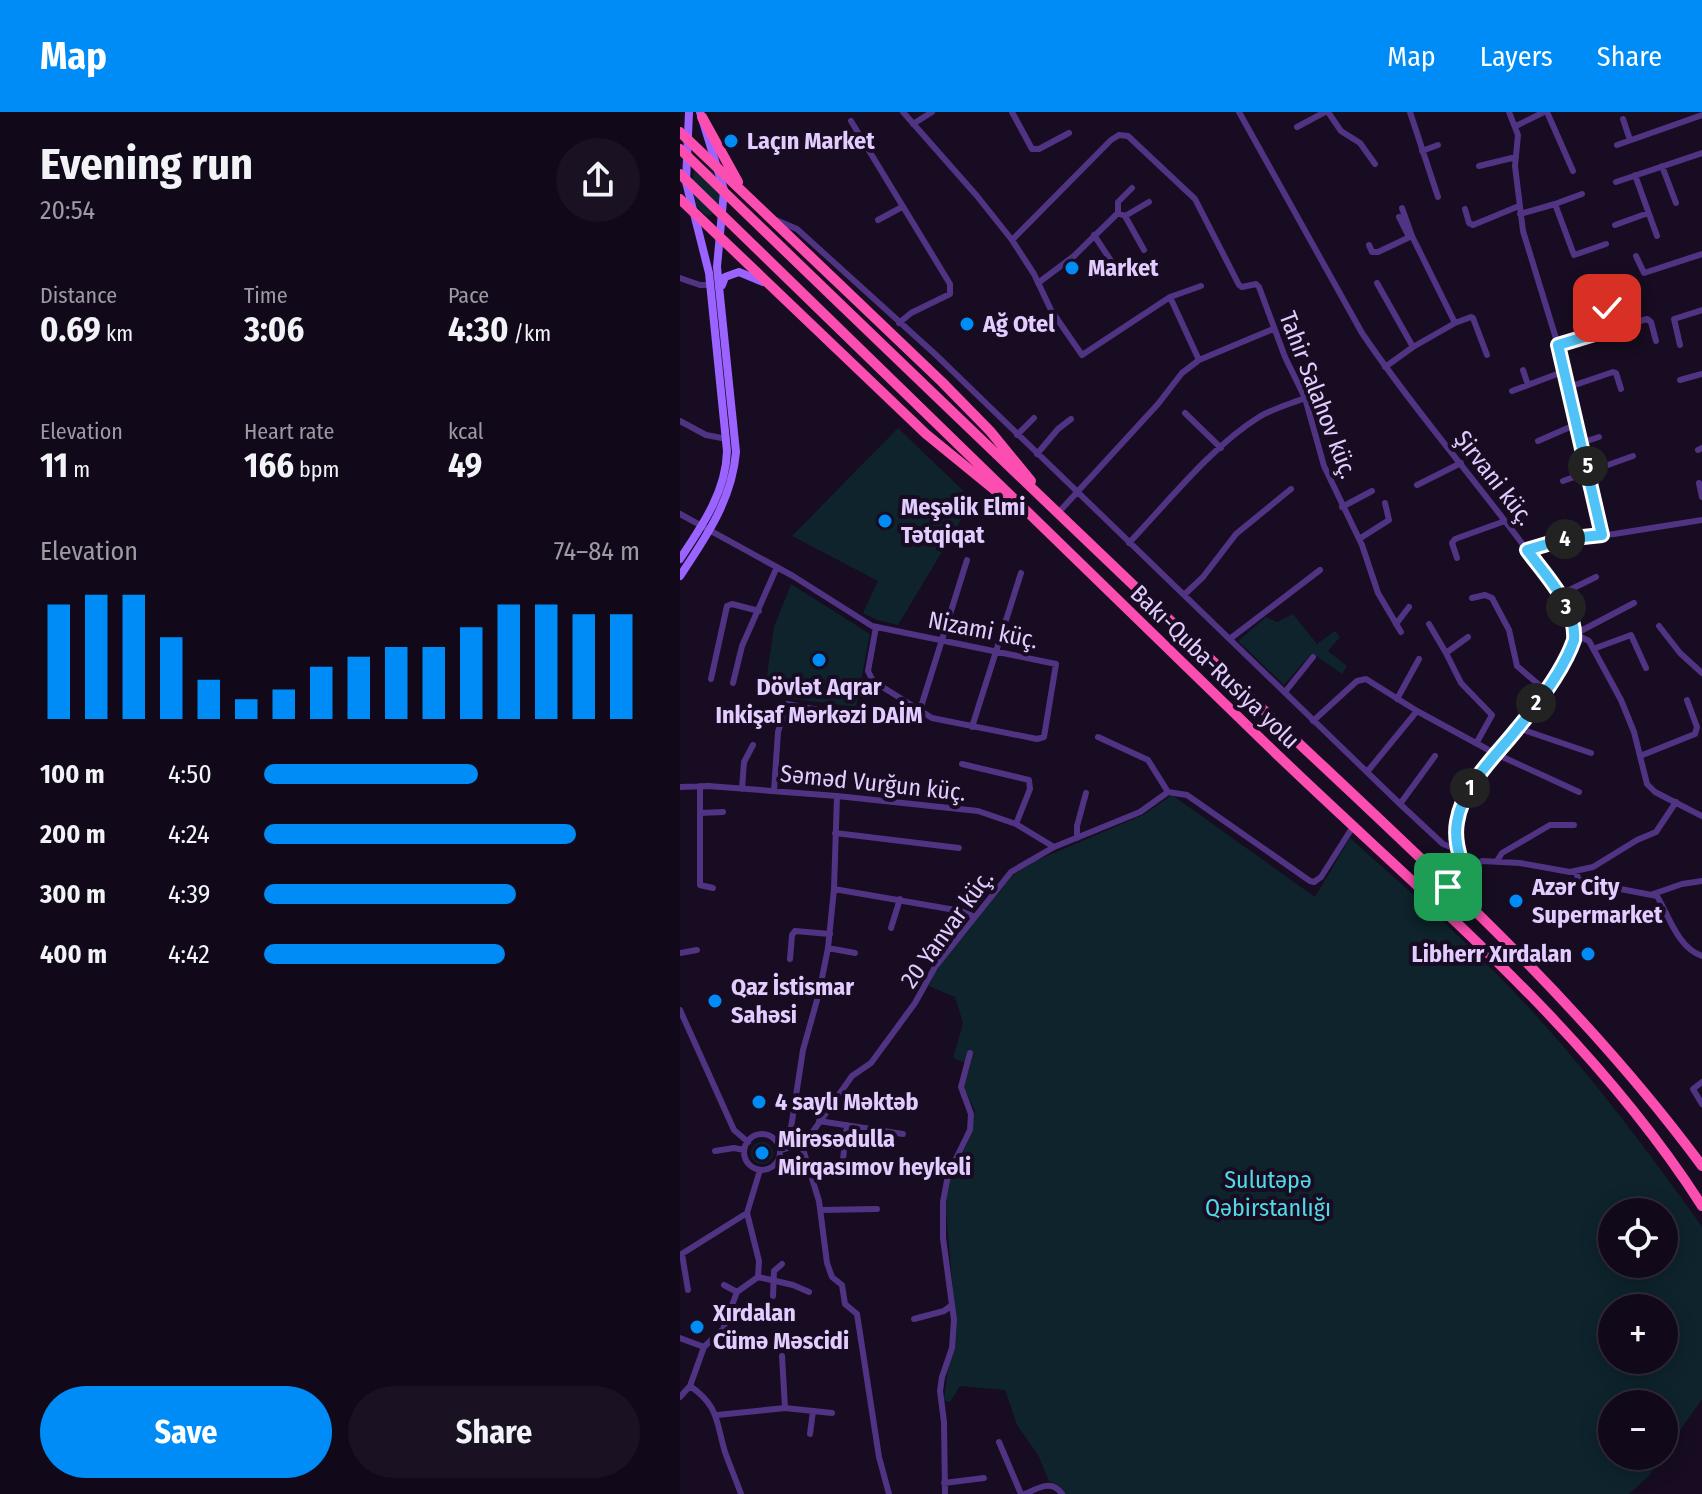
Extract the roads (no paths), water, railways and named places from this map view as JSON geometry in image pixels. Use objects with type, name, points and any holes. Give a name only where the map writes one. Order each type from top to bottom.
[{"type":"highway","points":[[701,114],[725,160],[751,199]]},
{"type":"highway","points":[[684,136],[953,393],[1002,445],[1058,513]]},
{"type":"highway","name":"Bakı-Quba-Rusiya yolu","points":[[680,149],[948,410],[1518,954],[1615,1056],[1702,1166]]},
{"type":"highway","name":"Bakı-Quba-Rusiya yolu","points":[[683,178],[1042,529],[1354,825],[1559,1026],[1631,1108],[1702,1206]]},
{"type":"highway","points":[[680,199],[926,434],[1042,529]]},
{"type":"main road","points":[[680,559],[706,529],[725,474],[727,439],[706,259],[683,178],[684,136],[689,112]]},
{"type":"main road","points":[[680,576],[728,491],[736,452],[717,256],[724,190],[701,114]]},
{"type":"main road","points":[[683,178],[689,164],[697,158],[707,159],[718,168]]},
{"type":"main road","points":[[693,212],[704,221],[713,221],[722,213],[725,203]]},
{"type":"main road","points":[[720,298],[724,279],[736,272],[747,273],[773,287]]},
{"type":"street","points":[[903,112],[1012,240],[1051,310],[1082,355],[1170,297],[1201,286]]},
{"type":"street","points":[[913,124],[932,112]]},
{"type":"street","points":[[1012,112],[1032,149],[1039,149],[1069,133]]},
{"type":"street","name":"Şirvani küç.","points":[[1239,112],[1362,333],[1559,595],[1568,610],[1575,634]]},
{"type":"street","points":[[1297,127],[1326,112],[1341,131],[1360,143],[1375,164]]},
{"type":"street","points":[[1410,112],[1438,197]]},
{"type":"street","points":[[1509,112],[1519,141],[1516,157],[1527,252],[1565,371],[1602,535]]},
{"type":"street","points":[[1516,126],[1546,112],[1573,171]]},
{"type":"street","points":[[1617,145],[1702,115]]},
{"type":"street","points":[[1623,119],[1630,140]]},
{"type":"street","points":[[851,121],[951,289],[950,294],[911,313],[899,323]]},
{"type":"street","name":"Tahir Salahov küç.","points":[[1012,240],[1111,140],[1124,135],[1195,199],[1239,285],[1256,284],[1259,287],[1273,329],[1305,398],[1324,466],[1359,539],[1378,593],[1401,632]]},
{"type":"street","points":[[1422,151],[1438,145]]},
{"type":"street","points":[[1616,182],[1702,153]]},
{"type":"street","points":[[1479,166],[1516,157]]},
{"type":"street","points":[[1662,166],[1676,203]]},
{"type":"street","points":[[1635,175],[1657,236]]},
{"type":"street","points":[[1132,188],[1118,202],[1144,250]]},
{"type":"street","points":[[1465,209],[1469,223],[1473,225],[1582,194]]},
{"type":"street","points":[[1038,283],[1122,214],[1149,202]]},
{"type":"street","points":[[1555,204],[1571,253],[1577,254],[1606,244]]},
{"type":"street","points":[[878,220],[902,207]]},
{"type":"street","points":[[1402,208],[1410,236]]},
{"type":"street","points":[[1615,225],[1648,213]]},
{"type":"street","points":[[1399,217],[1455,323]]},
{"type":"street","points":[[769,218],[797,229],[935,354],[1400,804],[1443,844],[1458,850]]},
{"type":"street","points":[[1094,235],[1115,267]]},
{"type":"street","points":[[1369,245],[1375,253],[1410,236]]},
{"type":"street","points":[[1636,256],[1644,273],[1702,254]]},
{"type":"street","points":[[680,278],[710,285]]},
{"type":"street","points":[[1377,283],[1413,347]]},
{"type":"street","points":[[1170,297],[1199,360]]},
{"type":"street","points":[[1607,308],[1614,328]]},
{"type":"street","points":[[1680,345],[1674,319],[1702,310]]},
{"type":"street","points":[[1385,367],[1455,323],[1473,318],[1487,355]]},
{"type":"street","points":[[1558,345],[1650,320],[1656,341]]},
{"type":"street","points":[[1058,513],[1158,404],[1182,373],[1199,360],[1273,329]]},
{"type":"street","points":[[1523,370],[1528,385]]},
{"type":"street","points":[[1512,391],[1565,371]]},
{"type":"street","points":[[1569,387],[1613,372],[1621,389]]},
{"type":"street","points":[[1680,380],[1702,374]]},
{"type":"street","points":[[1129,543],[1221,448],[1260,416],[1305,398]]},
{"type":"street","points":[[1185,413],[1221,448]]},
{"type":"street","points":[[1017,435],[1034,418]]},
{"type":"street","points":[[1037,454],[1071,419]]},
{"type":"street","points":[[680,421],[706,435],[727,439]]},
{"type":"street","points":[[1538,441],[1577,424]]},
{"type":"street","points":[[1581,443],[1599,437]]},
{"type":"street","points":[[1563,481],[1633,456]]},
{"type":"street","points":[[1417,485],[1461,463]]},
{"type":"street","points":[[1699,483],[1702,497]]},
{"type":"street","points":[[1185,594],[1203,577],[1236,534],[1291,489]]},
{"type":"street","points":[[1342,507],[1372,491]]},
{"type":"street","points":[[1359,539],[1389,520],[1385,503]]},
{"type":"street","name":"Nizami küç.","points":[[680,514],[777,567],[876,627],[1056,664],[1044,737],[1037,739],[941,721],[873,681]]},
{"type":"street","points":[[1527,550],[1564,539],[1702,520]]},
{"type":"street","points":[[1457,558],[1452,543],[1455,539],[1505,521]]},
{"type":"street","points":[[920,710],[967,560]]},
{"type":"street","points":[[733,683],[742,646],[777,567]]},
{"type":"street","points":[[1231,638],[1320,570]]},
{"type":"street","points":[[972,727],[1021,573]]},
{"type":"street","points":[[1559,595],[1596,577]]},
{"type":"street","points":[[1472,598],[1485,595],[1492,598],[1513,638],[1517,666],[1545,690]]},
{"type":"street","points":[[1464,871],[1456,832],[1458,815],[1470,789],[1545,690],[1572,646],[1575,634],[1634,603]]},
{"type":"street","points":[[711,679],[727,606],[732,604],[759,611]]},
{"type":"street","points":[[1396,624],[1409,607]]},
{"type":"street","points":[[1429,624],[1461,683],[1492,715],[1477,742]]},
{"type":"street","points":[[1659,626],[1680,653],[1702,673]]},
{"type":"street","points":[[869,694],[873,681],[868,671],[876,627]]},
{"type":"street","points":[[1575,634],[1587,638],[1629,717],[1647,784],[1655,792],[1702,816]]},
{"type":"street","points":[[1593,649],[1631,635],[1646,668]]},
{"type":"street","points":[[1446,653],[1468,637]]},
{"type":"street","points":[[1285,692],[1313,657]]},
{"type":"street","points":[[1397,699],[1419,659]]},
{"type":"street","points":[[1313,721],[1361,679],[1371,681],[1417,711],[1496,754],[1579,792]]},
{"type":"street","points":[[1640,756],[1695,734],[1697,727],[1687,700]]},
{"type":"street","points":[[774,791],[778,732],[787,704],[835,713]]},
{"type":"street","points":[[1367,772],[1417,711]]},
{"type":"street","points":[[1518,728],[1591,753]]},
{"type":"street","points":[[1098,737],[1148,760],[1168,792],[1184,793],[1276,859],[1314,882],[1321,877],[1354,825]]},
{"type":"street","points":[[742,789],[744,762],[753,745]]},
{"type":"street","points":[[1400,804],[1435,756]]},
{"type":"street","points":[[962,764],[1029,780],[1030,789],[1016,824]]},
{"type":"street","points":[[700,786],[700,885],[713,888]]},
{"type":"street","name":"Səməd Vurğun küç.","points":[[680,787],[774,791],[953,807],[991,814],[1016,824],[1054,847]]},
{"type":"street","name":"20 Yanvar küç.","points":[[801,1143],[811,1135],[852,1076],[871,1063],[915,1003],[935,967],[1011,872],[1054,847],[1129,818],[1168,792]]},
{"type":"street","points":[[1077,838],[1086,793]]},
{"type":"street","points":[[776,1141],[791,1128],[803,1050],[828,948],[834,889],[837,796]]},
{"type":"street","points":[[1448,887],[1464,871],[1482,861],[1576,872],[1593,867],[1656,832],[1676,802]]},
{"type":"street","points":[[700,813],[723,812]]},
{"type":"street","points":[[1497,861],[1502,853],[1550,825],[1574,825]]},
{"type":"street","points":[[835,833],[959,848]]},
{"type":"street","points":[[1576,872],[1584,882],[1653,894],[1702,881]]},
{"type":"street","points":[[834,889],[961,911],[975,917]]},
{"type":"street","points":[[1653,894],[1660,899],[1679,937],[1692,952],[1702,956]]},
{"type":"street","points":[[891,928],[900,899]]},
{"type":"street","points":[[790,959],[795,931],[830,934]]},
{"type":"street","points":[[828,948],[855,953]]},
{"type":"street","points":[[680,953],[697,950]]},
{"type":"street","points":[[680,1010],[734,1130],[748,1142]]},
{"type":"street","points":[[945,1494],[944,1422],[940,1391],[952,1348],[954,1320],[943,1238],[943,1202],[948,1175],[970,1130],[970,1108],[961,1087],[970,1053]]},
{"type":"street","points":[[1702,1082],[1693,1089],[1702,1104]]},
{"type":"street","points":[[819,1121],[903,1134]]},
{"type":"street","points":[[843,1159],[847,1125]]},
{"type":"street","points":[[759,1135],[776,1141],[780,1150],[776,1163],[769,1169],[760,1170],[748,1164],[744,1150],[748,1142],[759,1135]]},
{"type":"street","points":[[780,1150],[801,1143],[821,1210],[830,1273],[842,1285],[845,1304],[857,1314],[879,1457],[889,1494]]},
{"type":"street","points":[[715,1151],[744,1150]]},
{"type":"street","points":[[688,1290],[681,1254],[747,1213],[760,1170]]},
{"type":"street","points":[[821,1210],[877,1209]]},
{"type":"street","points":[[747,1213],[759,1261],[758,1277]]},
{"type":"street","points":[[773,1296],[775,1269],[782,1264]]},
{"type":"street","points":[[680,1397],[690,1386],[704,1347],[723,1329],[737,1292],[758,1277],[809,1292]]},
{"type":"street","points":[[724,1285],[737,1292]]},
{"type":"street","points":[[914,1319],[944,1311],[952,1305]]},
{"type":"street","points":[[680,1338],[704,1347]]},
{"type":"street","points":[[782,1356],[785,1408]]},
{"type":"street","points":[[690,1386],[705,1398],[717,1415],[725,1451],[741,1494]]},
{"type":"street","points":[[717,1415],[785,1408],[832,1413]]},
{"type":"street","points":[[810,1434],[813,1411]]},
{"type":"street","points":[[999,1442],[1023,1494],[1050,1485],[1057,1487],[1062,1494]]},
{"type":"street","points":[[944,1483],[984,1478]]},
{"type":"place","name":"Laçın Market","points":[[731,141]]},
{"type":"place","name":"Market","points":[[1072,268]]},
{"type":"place","name":"Ağ Otel","points":[[967,324]]},
{"type":"place","name":"Meşəlik Elmi Tətqiqat","points":[[885,521]]},
{"type":"place","name":"Dövlət Aqrar Inkişaf Mərkəzi DAİM","points":[[819,660]]},
{"type":"place","name":"Azər City Supermarket","points":[[1516,901]]},
{"type":"place","name":"Libherr Xırdalan","points":[[1588,954]]},
{"type":"place","name":"Qaz İstismar Sahəsi","points":[[715,1001]]},
{"type":"place","name":"4 saylı Məktəb","points":[[759,1102]]},
{"type":"place","name":"Mirəsədulla Mirqasımov heykəli","points":[[762,1153]]},
{"type":"place","name":"Xırdalan Cümə Məscidi","points":[[697,1327]]},
{"type":"park label","name":"Sulutəpə Qəbirstanlığı","points":[[1268,1194]]}]
